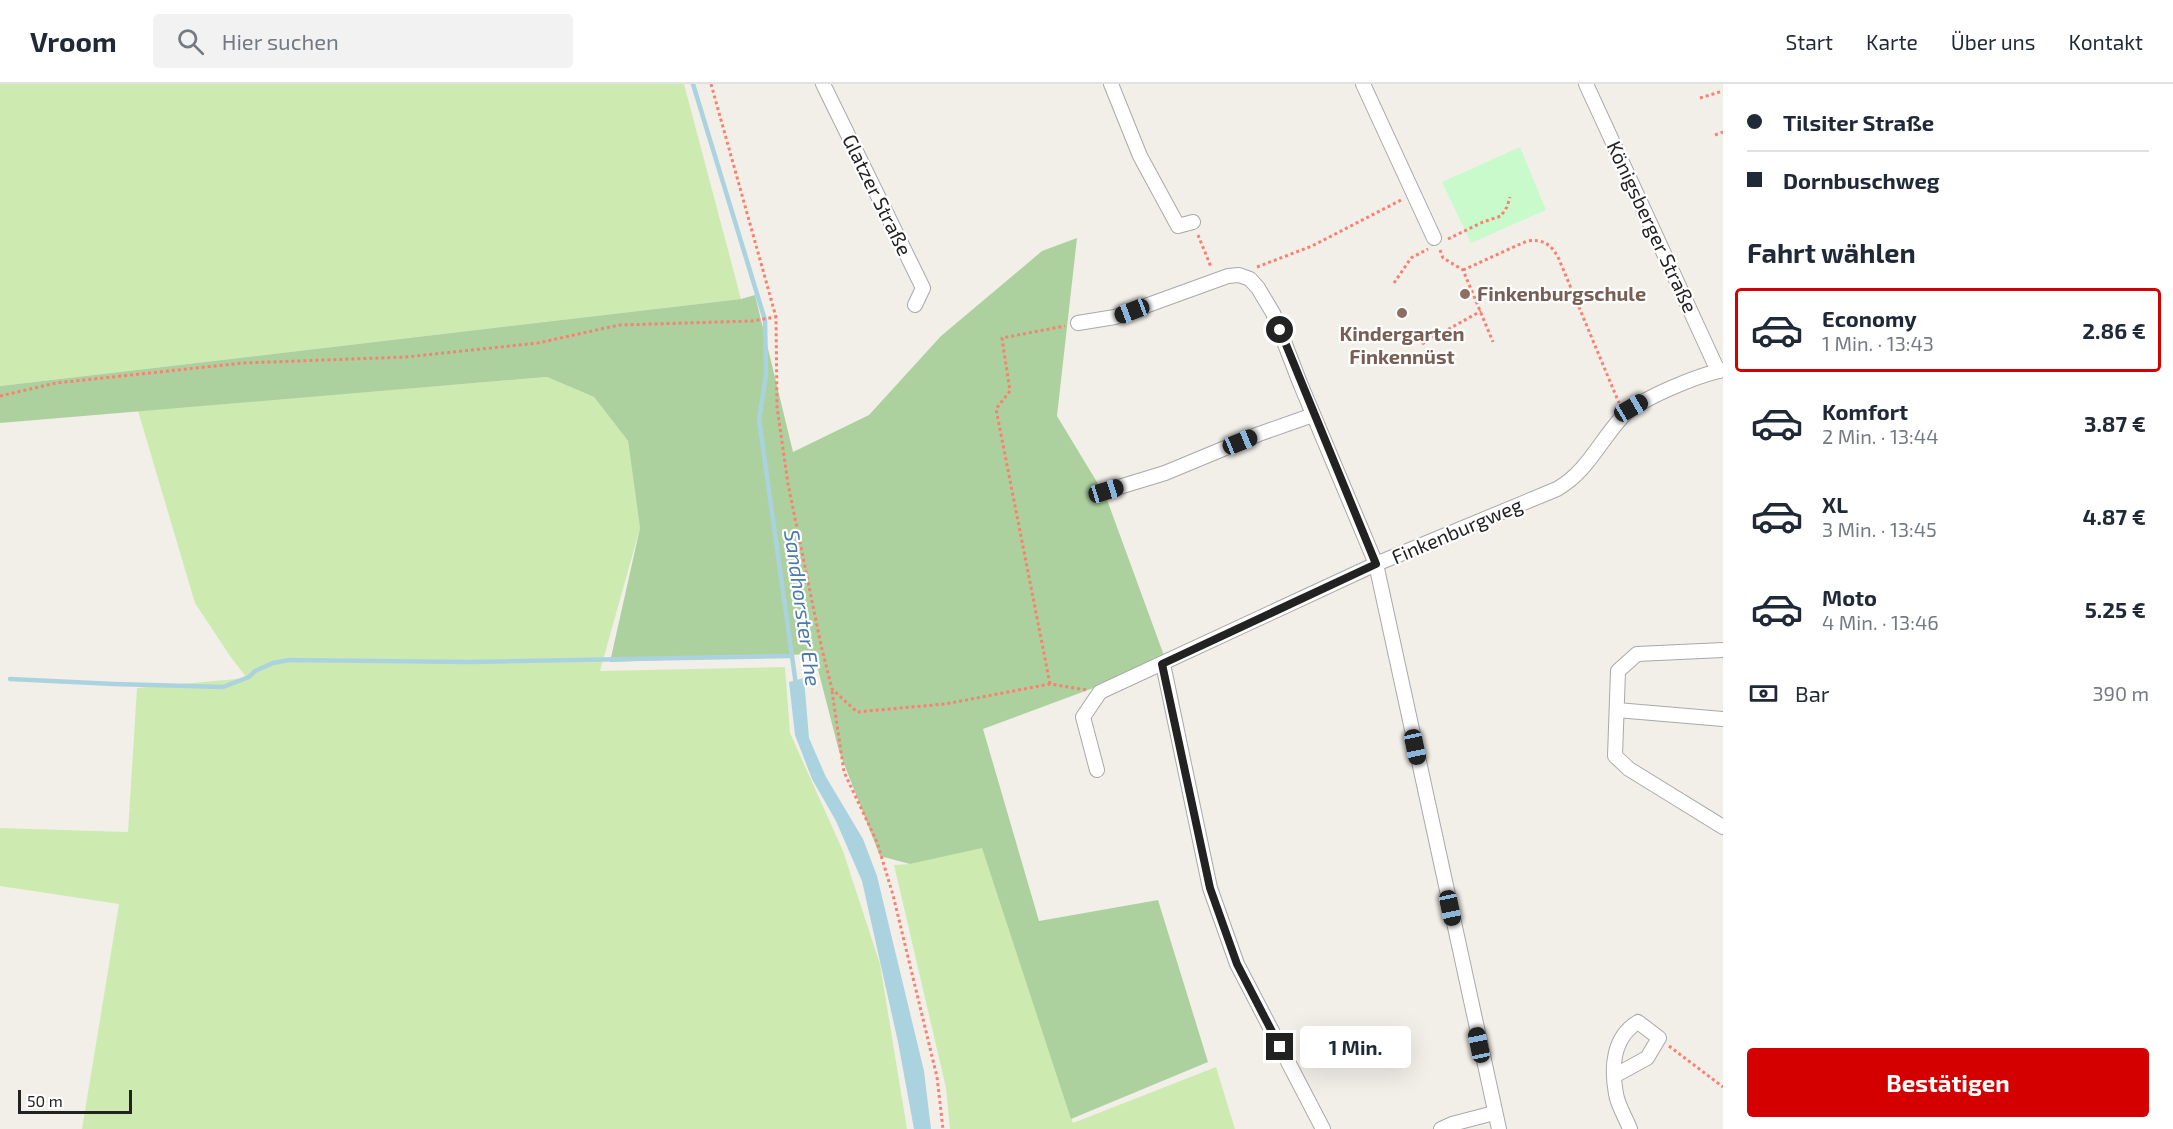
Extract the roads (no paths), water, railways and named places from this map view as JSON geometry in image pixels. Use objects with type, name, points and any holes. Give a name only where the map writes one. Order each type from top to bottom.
[{"type":"street","name":"Glatzer Straße","points":[[823,84],[923,288],[915,305]]},
{"type":"street","points":[[1111,84],[1140,156],[1178,226],[1193,222]]},
{"type":"street","points":[[1363,84],[1435,241]]},
{"type":"street","name":"Königsberger Straße","points":[[1586,84],[1721,370]]},
{"type":"street","points":[[1078,323],[1115,317],[1216,279],[1239,275],[1250,279],[1273,313],[1376,564],[1499,1129]]},
{"type":"street","name":"Finkenburgweg","points":[[1097,770],[1083,717],[1101,692],[1376,564],[1567,483],[1579,474],[1631,408],[1646,399],[1721,370]]},
{"type":"street","points":[[1106,491],[1165,473],[1259,434],[1313,415]]},
{"type":"street","points":[[1721,823],[1629,769],[1615,756],[1618,671],[1637,654],[1723,650]]},
{"type":"street","points":[[1162,664],[1210,888],[1237,964],[1323,1129]]},
{"type":"street","points":[[1617,710],[1723,719]]},
{"type":"street","points":[[1614,1076],[1647,1058],[1659,1038],[1638,1022],[1627,1029],[1620,1038],[1615,1058],[1614,1076],[1616,1096],[1630,1129]]},
{"type":"street","points":[[1441,1129],[1494,1113]]},
{"type":"water","points":[[804,678],[809,738],[826,777],[863,839],[877,876],[924,1071],[931,1129],[914,1129],[898,1042],[862,881],[836,821],[812,779],[795,735],[789,682]]},
{"type":"waterway","name":"Sandhorster Ehe","points":[[693,84],[765,320],[766,375],[759,419],[796,685]]},
{"type":"waterway","points":[[10,679],[223,687],[249,677],[255,671],[273,663],[289,660],[469,662],[791,656]]},
{"type":"place","name":"Finkenburgschule","points":[[1465,294]]},
{"type":"place","name":"Kindergarten Finkennüst","points":[[1402,313]]}]
